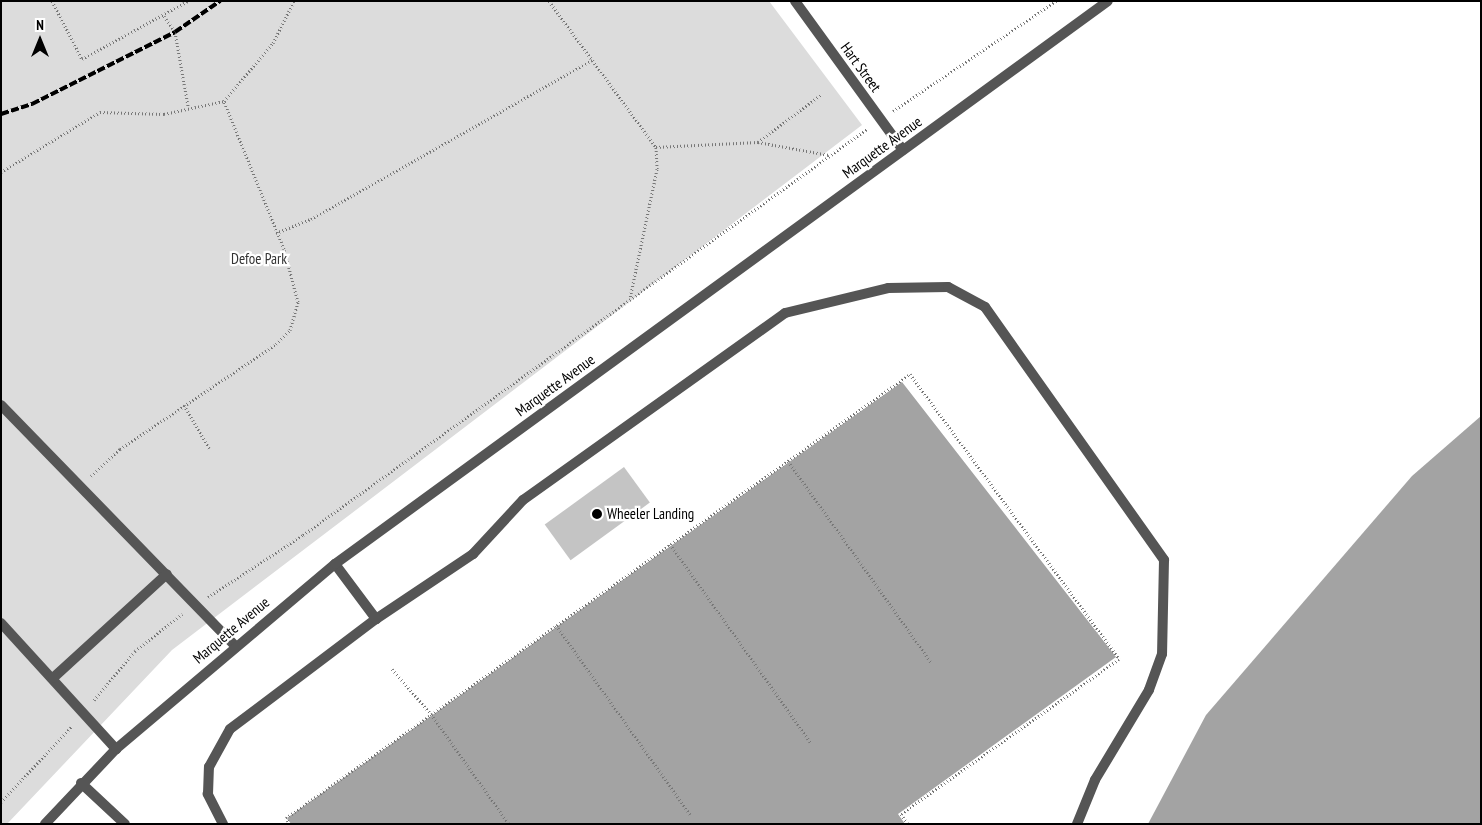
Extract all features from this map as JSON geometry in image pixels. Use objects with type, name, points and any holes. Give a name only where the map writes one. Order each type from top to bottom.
[{"type":"street","name":"Hart Street","points":[[795,1],[903,150]]},
{"type":"street","name":"Marquette Avenue","points":[[45,824],[81,783],[116,749],[234,645],[335,564],[1108,1]]},
{"type":"street","points":[[223,824],[208,794],[209,767],[230,729],[376,618],[473,554],[523,500],[785,313],[888,288],[948,287],[985,307],[1164,560],[1162,654],[1149,690],[1095,780],[1077,824]]},
{"type":"street","points":[[1,405],[197,604],[234,645]]},
{"type":"street","points":[[335,564],[376,618]]},
{"type":"street","points":[[53,678],[167,574]]},
{"type":"street","points":[[1,623],[85,711],[116,749]]},
{"type":"street","points":[[81,783],[125,824]]},
{"type":"path","points":[[52,1],[82,59],[164,16],[188,1]]},
{"type":"path","points":[[1,172],[100,112],[164,114],[188,106],[224,100],[273,43],[294,1]]},
{"type":"path","points":[[549,1],[656,147],[657,169],[630,298]]},
{"type":"path","points":[[1,802],[85,711],[135,651],[197,604],[303,536],[630,298],[880,120],[1056,1]]},
{"type":"path","points":[[164,16],[175,32],[188,106]]},
{"type":"path","points":[[276,233],[311,219],[592,60]]},
{"type":"path","points":[[758,142],[822,94]]},
{"type":"path","points":[[80,486],[120,449],[276,344],[290,330],[298,302],[276,233],[224,100]]},
{"type":"path","points":[[656,147],[758,142],[829,156]]},
{"type":"path","points":[[290,824],[286,818],[910,374],[1120,659],[901,814],[908,824]]},
{"type":"path","points":[[184,406],[209,448]]},
{"type":"path","points":[[788,460],[931,662]]},
{"type":"path","points":[[670,544],[811,743]]},
{"type":"path","points":[[556,625],[690,814]]},
{"type":"path","points":[[392,669],[431,714],[509,824]]},
{"type":"green space","name":"Defoe Park","points":[[1,1],[769,1],[862,125],[172,650],[7,824],[1,824]]},
{"type":"shaded area","points":[[902,382],[1116,657],[898,814],[905,824],[291,824],[287,818]]},
{"type":"shaded area","points":[[1481,416],[1481,824],[1148,824],[1206,715],[1412,476]]},
{"type":"building","name":"Wheeler Landing","points":[[624,467],[650,503],[571,560],[545,525]]},
{"type":"railway","points":[[1,114],[32,104],[175,32],[220,1]]},
{"type":"place","name":"Wheeler Landing","points":[[597,514]]}]
